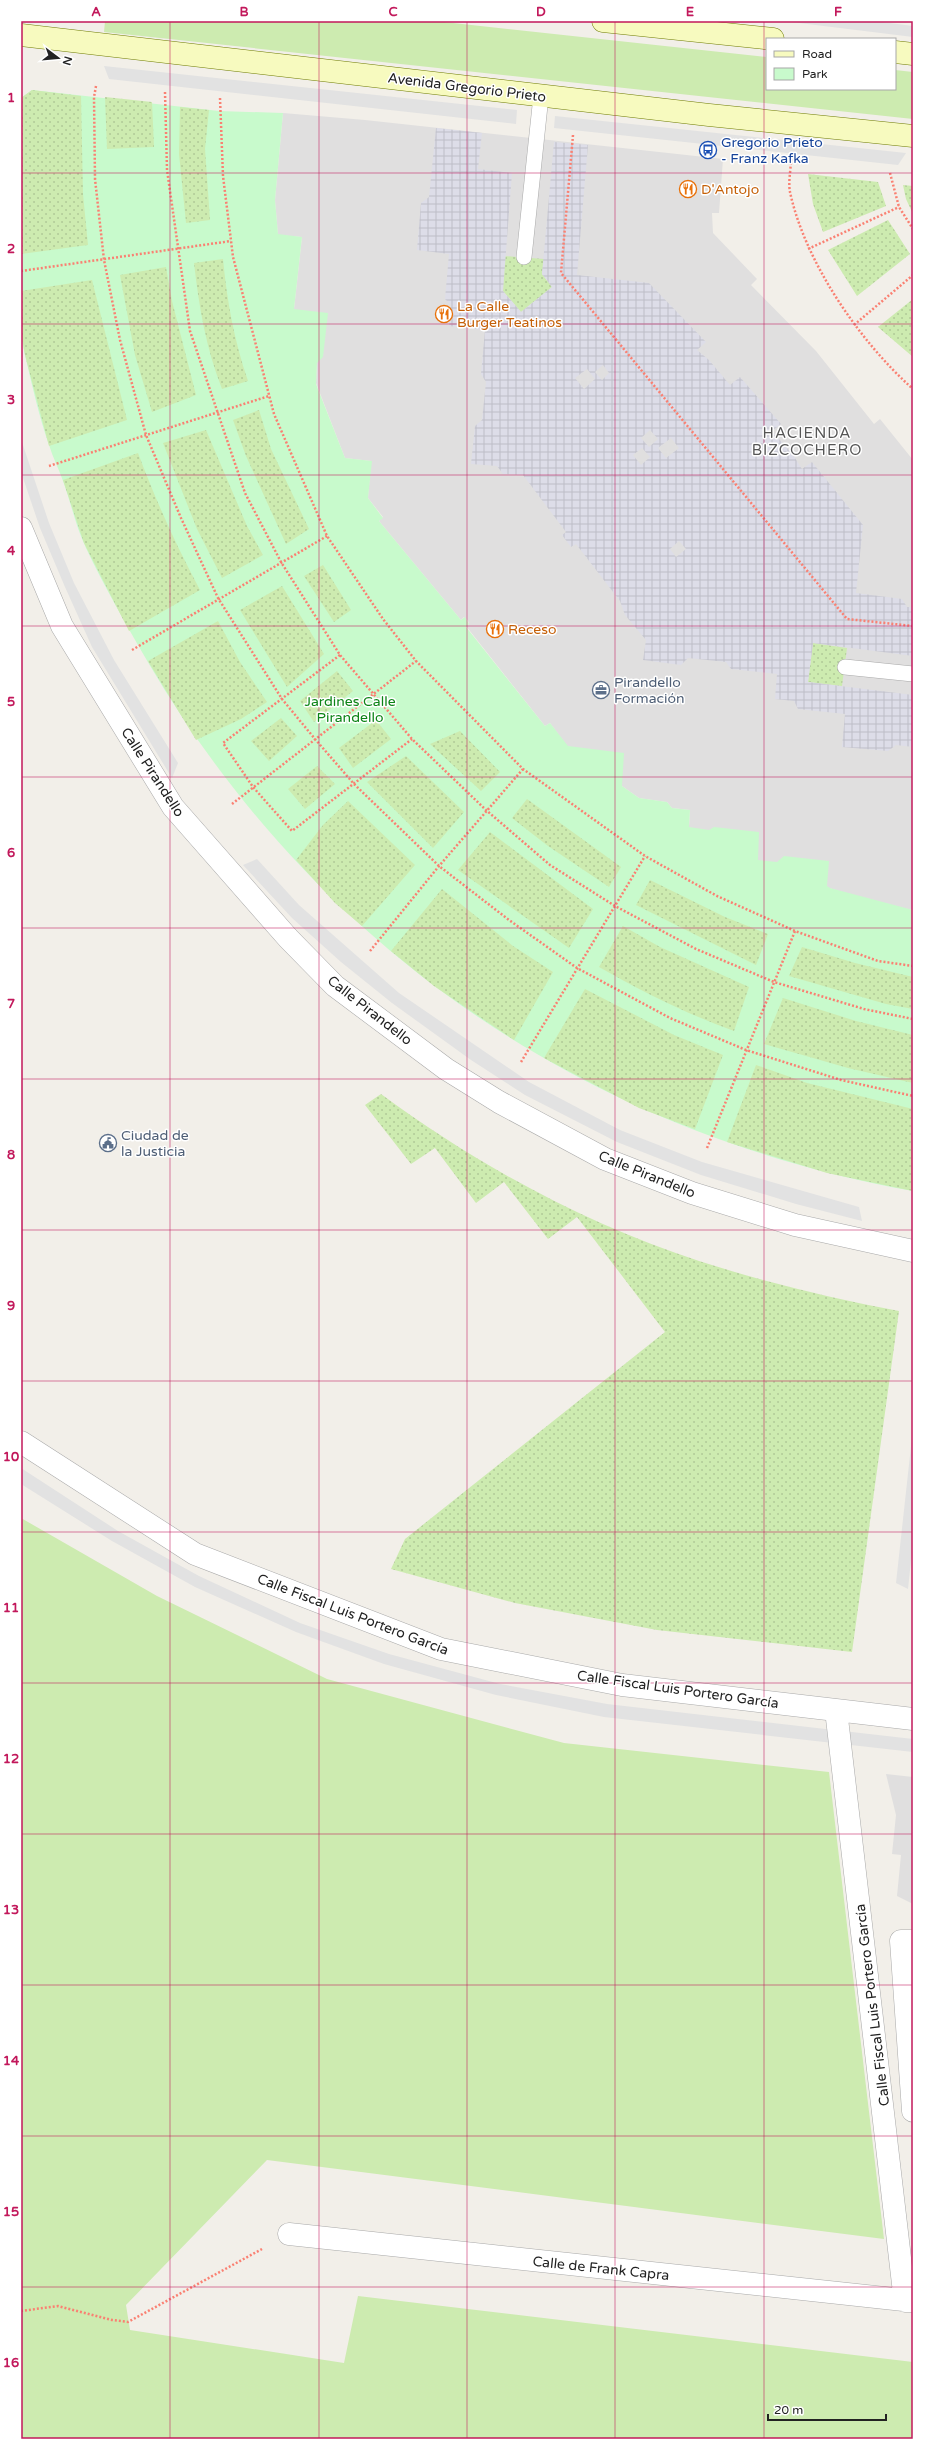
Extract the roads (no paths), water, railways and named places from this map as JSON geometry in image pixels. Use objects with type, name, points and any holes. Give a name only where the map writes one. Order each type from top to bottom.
[{"type":"street","points":[[603,21],[766,38]]},
{"type":"street","name":"Avenida Gregorio Prieto","points":[[21,35],[541,96],[913,136]]},
{"type":"street","points":[[896,52],[913,54]]},
{"type":"street","name":"Calle Pirandello","points":[[21,528],[62,626],[173,807],[283,932],[335,986],[446,1069],[499,1102],[605,1159],[692,1193],[795,1225],[913,1251]]},
{"type":"street","name":"Calle Fiscal Luis Portero García","points":[[21,1442],[195,1554],[441,1650],[622,1684],[913,1719]]},
{"type":"street","name":"Calle Fiscal Luis Portero García","points":[[836,1710],[909,2301]]},
{"type":"street","points":[[913,1941],[901,1941],[908,1977],[913,2111]]},
{"type":"street","points":[[869,1975],[908,1977]]},
{"type":"street","name":"Calle de Frank Capra","points":[[289,2234],[909,2301]]},
{"type":"lane","points":[[524,257],[541,96]]},
{"type":"lane","points":[[844,667],[913,674]]},
{"type":"place","name":"Gregorio Prieto - Franz Kafka","points":[[708,150]]},
{"type":"place","name":"D'Antojo","points":[[688,189]]},
{"type":"place","name":"La Calle Burger Teatinos","points":[[444,314]]},
{"type":"place","name":"Receso","points":[[495,629]]},
{"type":"place","name":"Pirandello Formación","points":[[601,690]]},
{"type":"place","name":"Ciudad de la Justicia","points":[[108,1143]]},
{"type":"district","name":"HACIENDA BIZCOCHERO","points":[[807,442]]},
{"type":"park label","name":"Jardines Calle Pirandello","points":[[350,710]]}]
